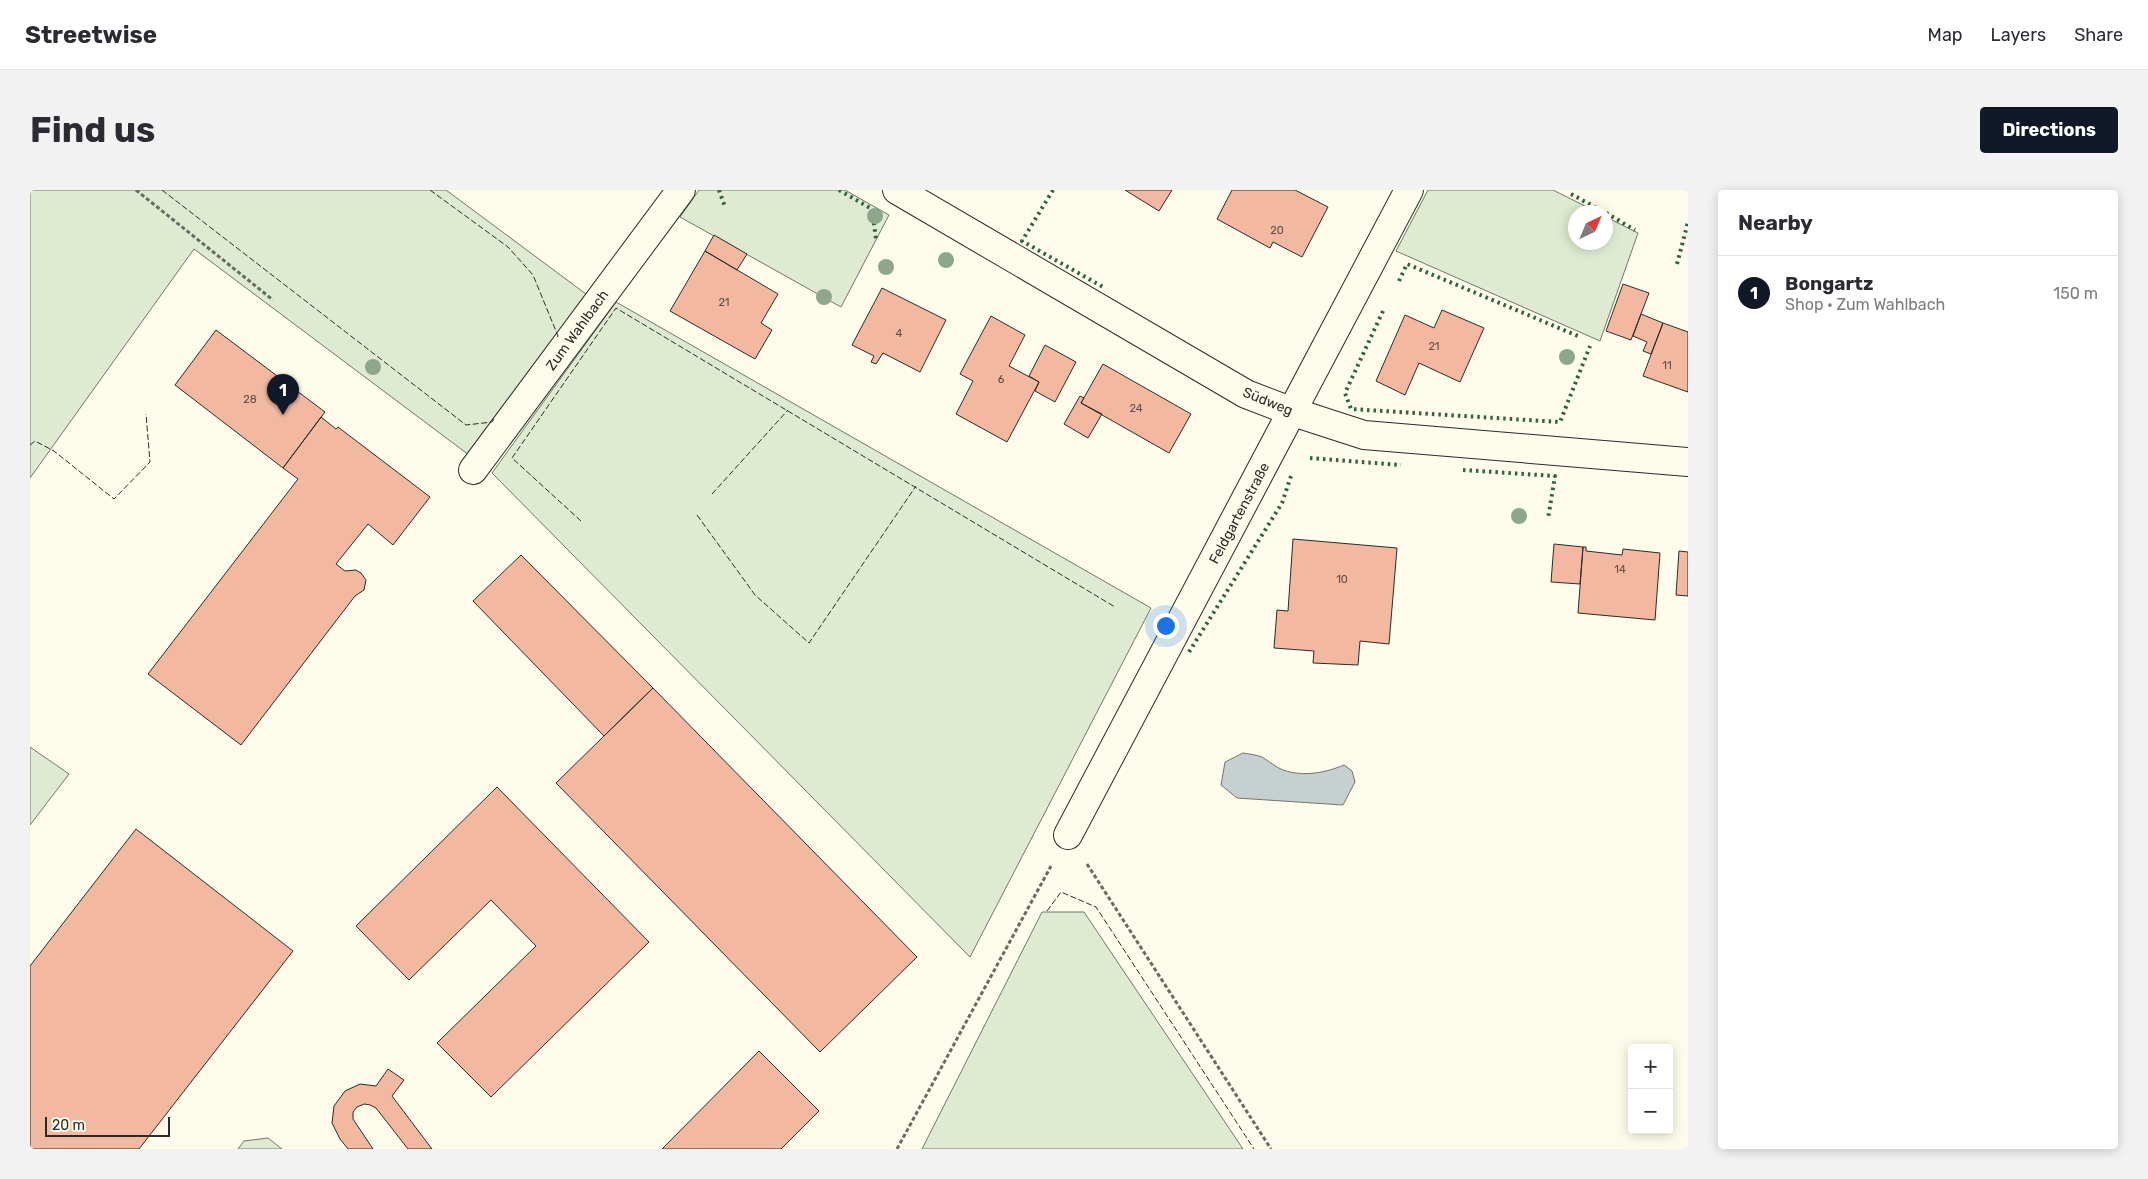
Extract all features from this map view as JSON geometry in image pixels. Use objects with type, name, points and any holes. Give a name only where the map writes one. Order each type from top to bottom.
[{"type":"street","name":"Zum Wahlbach","points":[[473,470],[681,190]]},
{"type":"street","name":"Südweg","points":[[897,190],[1246,394],[1293,412],[1364,435],[1688,462]]},
{"type":"street","name":"Feldgartenstraße","points":[[1068,835],[1409,190]]},
{"type":"path","points":[[136,190],[273,300]]},
{"type":"path","points":[[897,1149],[1068,835],[1271,1149]]},
{"type":"green space","points":[[30,190],[446,190],[586,294],[469,455],[194,249],[30,478]]},
{"type":"green space","points":[[699,190],[845,190],[889,215],[841,307],[680,217]]},
{"type":"green space","points":[[1428,190],[1553,190],[1583,205],[1568,205],[1568,250],[1613,250],[1613,220],[1638,233],[1600,341],[1396,251]]},
{"type":"green space","points":[[616,302],[1151,608],[970,957],[492,473]]},
{"type":"green space","points":[[30,747],[69,774],[30,825]]},
{"type":"green space","points":[[1042,912],[1084,912],[1243,1149],[922,1149]]},
{"type":"green space","points":[[268,1138],[282,1149],[238,1149],[244,1141]]},
{"type":"shaded area","points":[[1243,753],[1262,757],[1280,769],[1306,774],[1322,772],[1344,765],[1352,771],[1355,782],[1343,805],[1237,798],[1221,785],[1225,762]]},
{"type":"building","points":[[1125,190],[1172,190],[1159,211]]},
{"type":"building","points":[[1232,190],[1295,190],[1328,207],[1302,257],[1273,242],[1270,248],[1217,219]]},
{"type":"building","points":[[714,235],[747,254],[737,270],[705,251]]},
{"type":"building","points":[[705,251],[778,294],[761,323],[772,330],[755,359],[670,311]]},
{"type":"building","points":[[1623,284],[1649,293],[1631,340],[1606,331]]},
{"type":"building","points":[[882,288],[946,320],[920,372],[883,353],[876,364],[871,362],[874,356],[852,345]]},
{"type":"building","points":[[1442,310],[1484,328],[1460,382],[1419,363],[1405,395],[1376,381],[1405,315],[1434,328]]},
{"type":"building","points":[[1641,314],[1663,323],[1651,354],[1643,351],[1647,342],[1633,336]]},
{"type":"building","points":[[991,316],[1025,335],[1009,366],[1039,382],[1007,442],[956,414],[973,381],[960,374]]},
{"type":"building","points":[[1663,323],[1688,332],[1688,392],[1643,376]]},
{"type":"building","points":[[216,330],[325,412],[283,468],[175,385]]},
{"type":"building","points":[[1045,345],[1076,362],[1055,402],[1035,391],[1039,382],[1029,376]]},
{"type":"building","points":[[1103,364],[1191,414],[1169,453],[1081,403]]},
{"type":"building","points":[[1080,396],[1084,398],[1081,403],[1102,414],[1088,438],[1064,424]]},
{"type":"building","points":[[321,417],[336,429],[338,427],[430,497],[393,545],[368,524],[336,564],[345,571],[356,570],[361,573],[366,580],[364,590],[355,596],[241,745],[148,674],[298,479],[283,468]]},
{"type":"building","points":[[1293,539],[1397,548],[1389,644],[1360,641],[1358,665],[1313,663],[1314,651],[1274,648],[1277,610],[1288,611]]},
{"type":"building","points":[[1554,544],[1583,547],[1580,584],[1551,582]]},
{"type":"building","points":[[1583,547],[1586,547],[1586,551],[1622,555],[1623,549],[1660,553],[1655,620],[1578,613]]},
{"type":"building","points":[[1679,551],[1688,552],[1688,596],[1676,595]]},
{"type":"building","points":[[521,555],[653,688],[604,736],[473,601]]},
{"type":"building","points":[[653,688],[917,957],[820,1052],[556,783]]},
{"type":"building","points":[[497,787],[649,942],[491,1097],[437,1043],[536,946],[491,900],[409,980],[356,926]]},
{"type":"building","points":[[136,829],[293,951],[139,1149],[30,1149],[30,966]]},
{"type":"building","points":[[759,1051],[819,1111],[781,1149],[662,1149]]},
{"type":"building","points":[[388,1069],[404,1080],[392,1096],[432,1149],[408,1149],[376,1108],[364,1104],[357,1107],[353,1112],[353,1119],[373,1149],[348,1149],[340,1139],[332,1123],[334,1106],[345,1091],[360,1084],[376,1086]]},
{"type":"hedge","points":[[719,190],[725,207]]},
{"type":"hedge","points":[[839,190],[872,209],[876,239]]},
{"type":"hedge","points":[[1053,190],[1022,241],[1103,287]]},
{"type":"hedge","points":[[1571,194],[1591,205]]},
{"type":"hedge","points":[[1613,217],[1635,230]]},
{"type":"hedge","points":[[1677,264],[1688,222]]},
{"type":"hedge","points":[[1399,281],[1407,264],[1578,336]]},
{"type":"hedge","points":[[1383,311],[1345,393],[1351,409],[1560,422],[1590,346]]},
{"type":"hedge","points":[[1310,458],[1401,465]]},
{"type":"hedge","points":[[1463,470],[1555,476],[1548,519]]},
{"type":"hedge","points":[[1189,652],[1282,503],[1292,473]]},
{"type":"fence","points":[[162,190],[466,425],[492,422],[494,419]]},
{"type":"fence","points":[[430,190],[508,247],[533,275],[558,336],[557,338]]},
{"type":"fence","points":[[581,521],[512,458],[616,308],[1115,607]]},
{"type":"fence","points":[[712,494],[788,410]]},
{"type":"fence","points":[[30,445],[35,441],[54,451],[114,499],[150,462],[146,414]]},
{"type":"fence","points":[[697,515],[755,595],[809,643],[916,486]]},
{"type":"fence","points":[[1047,911],[1061,892],[1096,907],[1254,1149]]},
{"type":"place","name":"Bongartz","points":[[283,415]]}]
